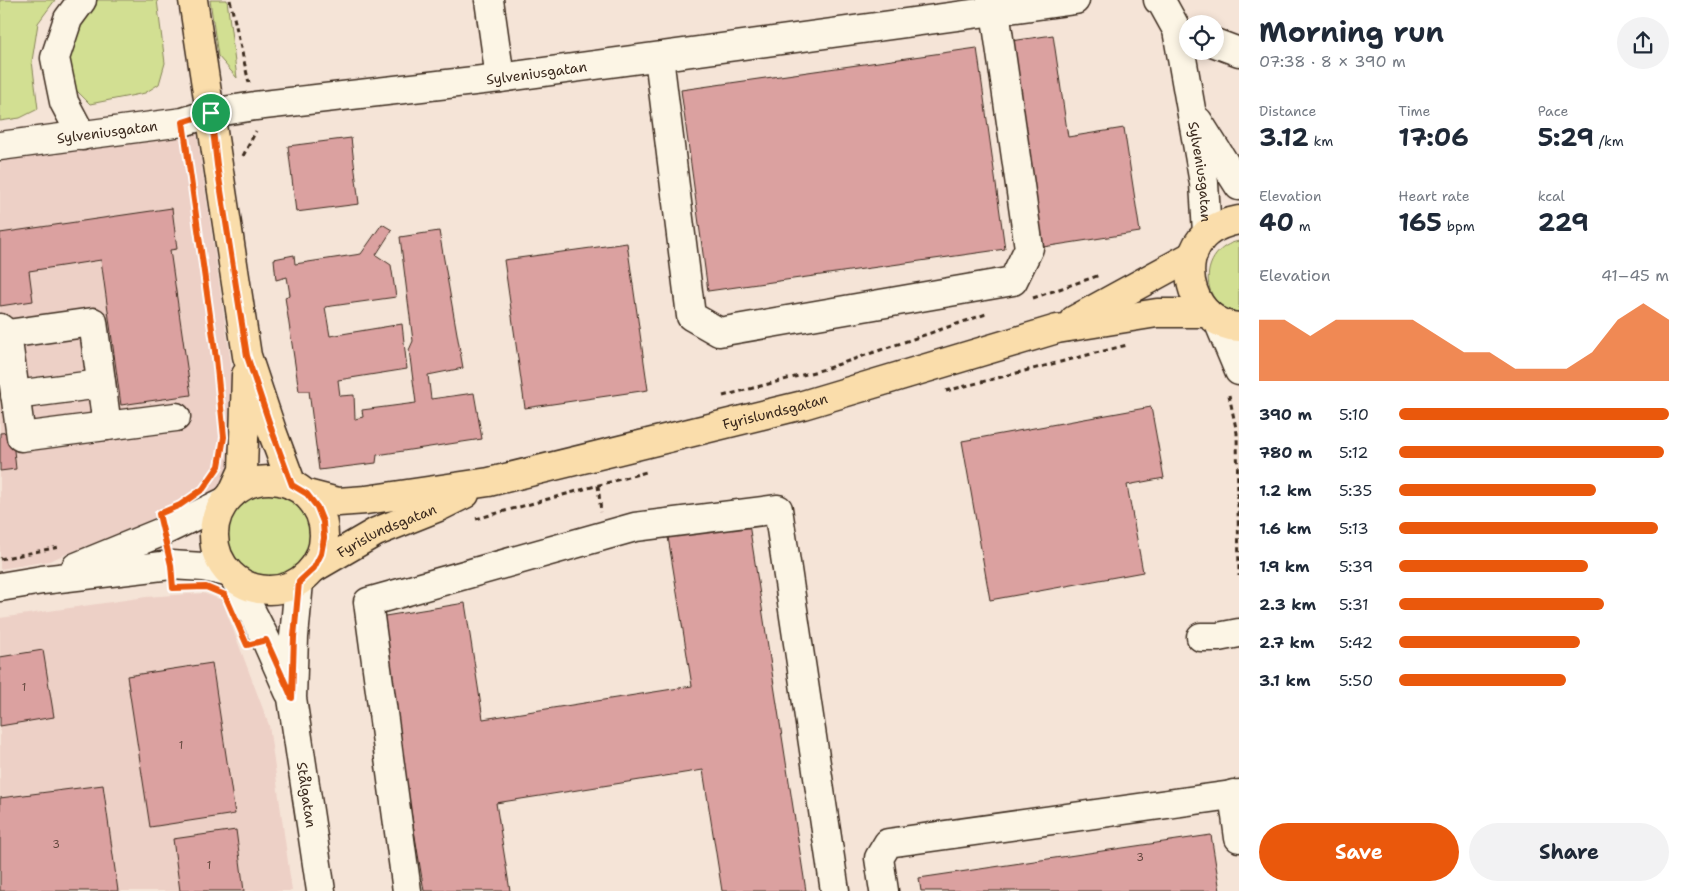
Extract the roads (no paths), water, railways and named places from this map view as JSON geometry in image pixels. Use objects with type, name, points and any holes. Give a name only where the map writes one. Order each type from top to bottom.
[{"type":"main road","points":[[193,0],[247,356],[272,431],[300,490],[317,507],[323,522],[324,538],[321,554],[306,575],[284,589],[267,591],[251,588],[232,576],[217,556],[213,537],[216,518],[243,470],[247,356]]},
{"type":"main road","name":"Fyrislundsgatan","points":[[1057,329],[1200,244],[1222,224],[1239,220]]},
{"type":"main road","points":[[1200,244],[1190,271],[1191,286],[1197,301],[1221,320]]},
{"type":"main road","name":"Fyrislundsgatan","points":[[300,490],[338,502],[357,501],[489,482],[803,405],[1057,329],[1157,313],[1221,320]]},
{"type":"main road","points":[[228,498],[245,485],[260,480],[277,480],[300,490]]},
{"type":"main road","name":"Fyrislundsgatan","points":[[306,575],[376,532],[441,506],[489,482]]},
{"type":"street","points":[[82,0],[68,19],[55,58],[64,102],[82,136]]},
{"type":"street","points":[[489,0],[500,78]]},
{"type":"street","name":"Sylveniusgatan","points":[[0,146],[82,136],[112,143],[211,113],[255,106],[500,78],[1075,0]]},
{"type":"street","name":"Sylveniusgatan","points":[[1160,0],[1179,28]]},
{"type":"street","points":[[659,57],[691,316],[719,332],[1013,281],[1029,248],[995,11]]},
{"type":"street","points":[[1224,46],[1239,52]]},
{"type":"street","name":"Sylveniusgatan","points":[[1185,60],[1191,110],[1204,183],[1200,244]]},
{"type":"street","name":"Sylveniusgatan","points":[[1191,110],[1239,186]]},
{"type":"street","points":[[1221,320],[1233,379]]},
{"type":"street","points":[[107,426],[93,322],[4,331],[21,437],[107,426],[176,417]]},
{"type":"street","points":[[15,395],[102,384]]},
{"type":"street","points":[[42,580],[164,532],[228,498]]},
{"type":"street","points":[[406,891],[368,602],[635,527],[778,509],[835,891]]},
{"type":"street","points":[[0,587],[42,580],[171,565],[204,567],[232,576]]},
{"type":"street","name":"Stålgatan","points":[[306,575],[294,637],[292,698],[321,891]]},
{"type":"street","name":"Stålgatan","points":[[232,576],[266,640],[292,698]]},
{"type":"street","points":[[1201,637],[1218,637],[1239,633]]},
{"type":"street","points":[[884,891],[879,858],[888,843],[1236,794],[1239,838]]}]
